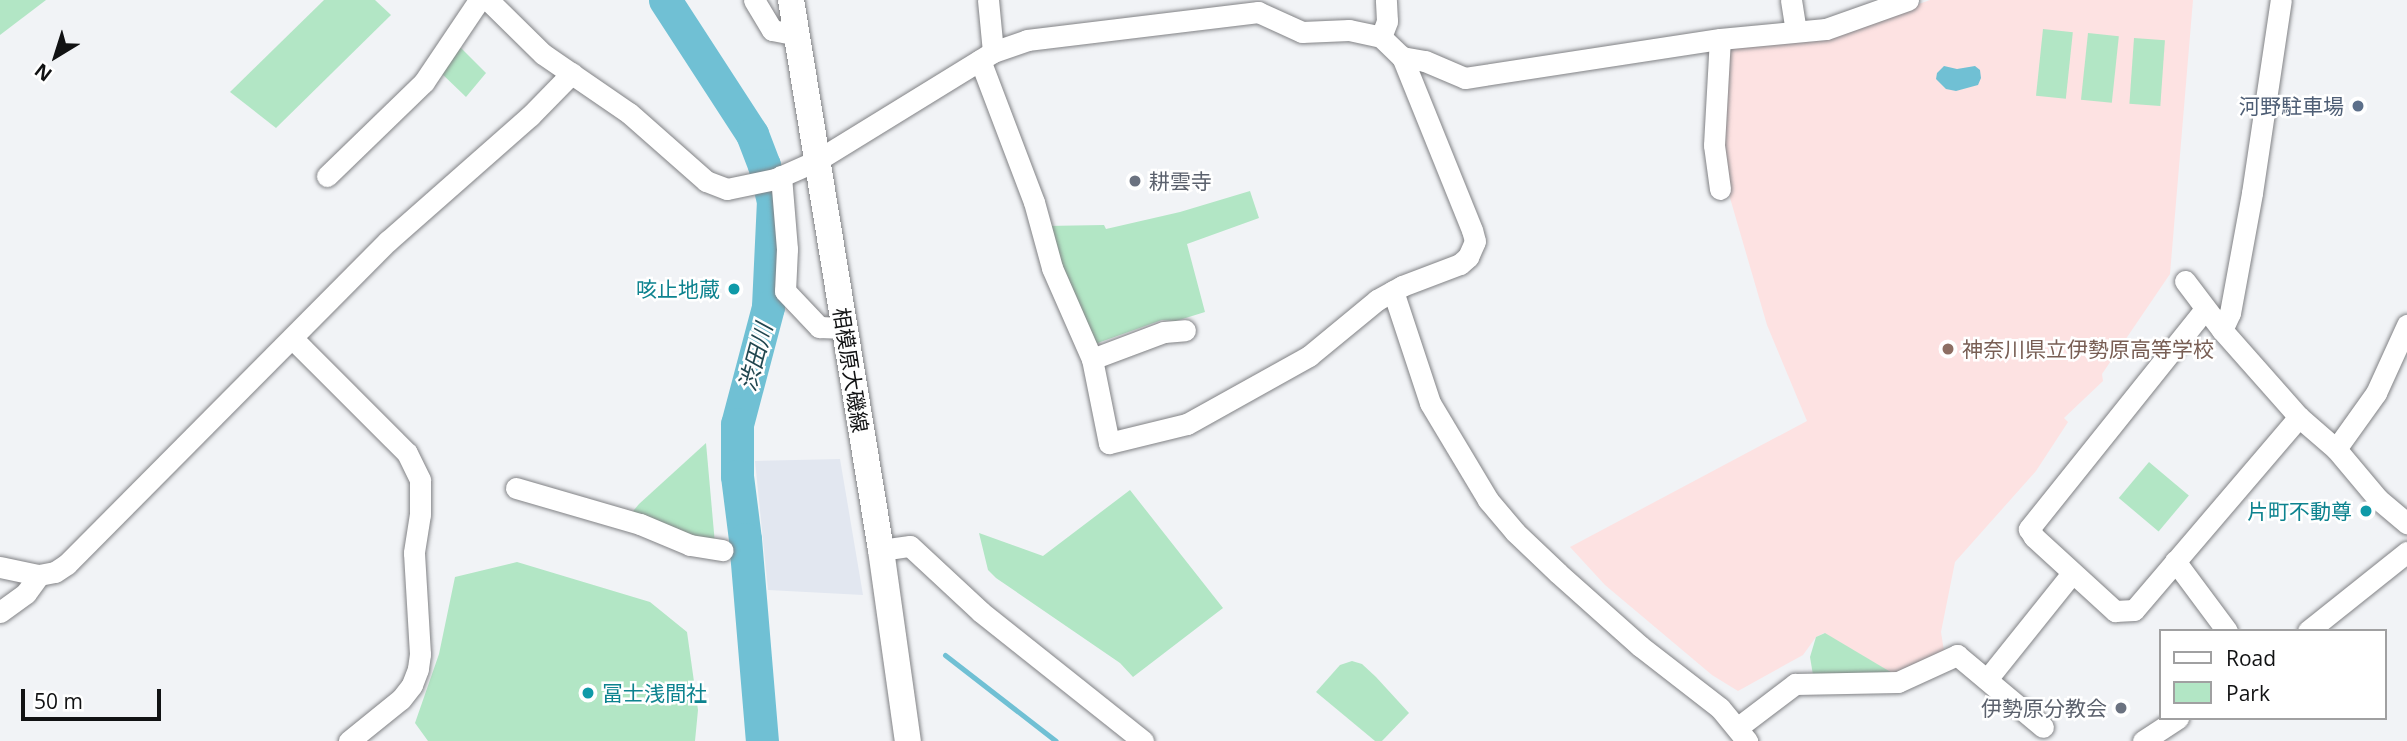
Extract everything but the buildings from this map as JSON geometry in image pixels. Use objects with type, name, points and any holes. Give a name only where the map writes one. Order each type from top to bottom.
[{"type":"main road","name":"相模原大磯線","points":[[791,0],[881,550],[908,741]]},
{"type":"street","points":[[327,176],[424,82],[479,0]]},
{"type":"street","points":[[488,0],[543,54],[636,119],[713,186],[741,187],[778,178],[816,161],[987,56],[1027,40],[1256,6],[1302,32],[1349,30],[1381,37],[1402,57],[1475,242],[1474,250],[1460,264],[1393,291],[1288,369],[1187,424],[1109,443],[1092,359],[1052,268],[1034,202],[987,56],[988,0]]},
{"type":"street","points":[[754,0],[772,30],[797,35]]},
{"type":"street","points":[[1381,37],[1387,21],[1385,0]]},
{"type":"street","points":[[1791,0],[1796,31]]},
{"type":"street","points":[[1402,57],[1434,65],[1465,78],[1720,39],[1826,29],[1908,0]]},
{"type":"street","points":[[2222,330],[2230,313],[2252,193],[2281,0]]},
{"type":"street","points":[[1720,39],[1714,145],[1720,189]]},
{"type":"street","points":[[0,567],[21,574],[39,575],[55,572],[67,564],[388,241],[530,116],[572,73]]},
{"type":"street","points":[[778,178],[787,249],[785,292],[819,327],[845,328]]},
{"type":"street","points":[[2185,281],[2222,330],[2299,417],[2336,449],[2378,499],[2407,523]]},
{"type":"street","points":[[1393,291],[1430,403],[1488,500],[1515,533],[1558,573],[1640,646],[1720,708],[1742,735],[1795,684],[1898,682],[1957,654],[2043,727]]},
{"type":"street","points":[[2206,309],[2029,529],[2034,537],[2115,611],[2134,610],[2299,417]]},
{"type":"street","points":[[2336,449],[2376,393],[2407,325]]},
{"type":"street","points":[[1092,359],[1164,332],[1185,330]]},
{"type":"street","points":[[293,339],[407,453],[419,480],[420,514],[414,553],[420,654],[418,669],[412,685],[401,699],[349,741]]},
{"type":"street","points":[[516,488],[640,524],[690,545],[723,550]]},
{"type":"street","points":[[881,550],[910,546],[981,611],[1143,741]]},
{"type":"street","points":[[2311,629],[2407,552]]},
{"type":"street","points":[[2175,561],[2226,629]]},
{"type":"street","points":[[1988,678],[2072,573]]},
{"type":"street","points":[[0,612],[26,593],[39,575]]},
{"type":"street","points":[[2143,741],[2175,720]]},
{"type":"shaded area","name":"神奈川県立伊勢原高等学校","points":[[1930,0],[2193,0],[2170,274],[2102,374],[2103,381],[2064,418],[2068,422],[2036,471],[1955,562],[1941,632],[1944,651],[1895,675],[1824,633],[1816,637],[1803,655],[1738,691],[1712,675],[1605,585],[1570,547],[1807,421],[1767,325],[1730,198],[1723,154],[1729,49],[1829,36]]},
{"type":"shaded area","points":[[840,459],[863,595],[768,590],[755,461]]},
{"type":"green space","points":[[0,0],[46,0],[0,35]]},
{"type":"green space","points":[[324,0],[375,0],[391,15],[276,128],[230,92]]},
{"type":"green space","points":[[2043,29],[2073,32],[2066,99],[2036,96]]},
{"type":"green space","points":[[2088,33],[2119,36],[2112,103],[2081,100]]},
{"type":"green space","points":[[2134,38],[2165,40],[2160,106],[2129,104]]},
{"type":"green space","points":[[458,45],[486,73],[466,97],[439,71]]},
{"type":"green space","points":[[1250,191],[1259,218],[1187,244],[1205,312],[1176,321],[1162,320],[1092,345],[1045,226],[1104,225],[1106,229],[1180,212]]},
{"type":"green space","points":[[706,443],[715,544],[629,516],[639,504]]},
{"type":"green space","points":[[2149,462],[2189,495],[2159,531],[2119,498]]},
{"type":"green space","points":[[1130,490],[1223,608],[1133,677],[1120,663],[996,578],[988,570],[979,533],[1043,556]]},
{"type":"green space","points":[[517,562],[650,602],[687,632],[698,710],[695,741],[428,741],[415,723],[439,654],[455,577]]},
{"type":"green space","points":[[1825,633],[1899,677],[1814,681],[1810,657],[1816,637]]},
{"type":"green space","points":[[1352,661],[1362,664],[1409,713],[1382,741],[1375,741],[1316,692],[1340,665]]},
{"type":"water","points":[[1944,66],[1957,69],[1975,66],[1980,70],[1978,85],[1956,91],[1946,89],[1936,79],[1937,73]]},
{"type":"waterway","name":"渋田川","points":[[665,0],[752,134],[773,200],[768,307],[737,424],[737,476],[762,741]]},
{"type":"waterway","points":[[945,655],[1056,741]]},
{"type":"place","name":"河野駐車場","points":[[2358,106]]},
{"type":"place","name":"耕雲寺","points":[[1135,181]]},
{"type":"place","name":"咳止地蔵","points":[[734,289]]},
{"type":"place","name":"神奈川県立伊勢原高等学校","points":[[1948,349]]},
{"type":"place","name":"片町不動尊","points":[[2366,511]]},
{"type":"place","name":"冨士浅間社","points":[[588,693]]},
{"type":"place","name":"伊勢原分教会","points":[[2121,708]]}]
